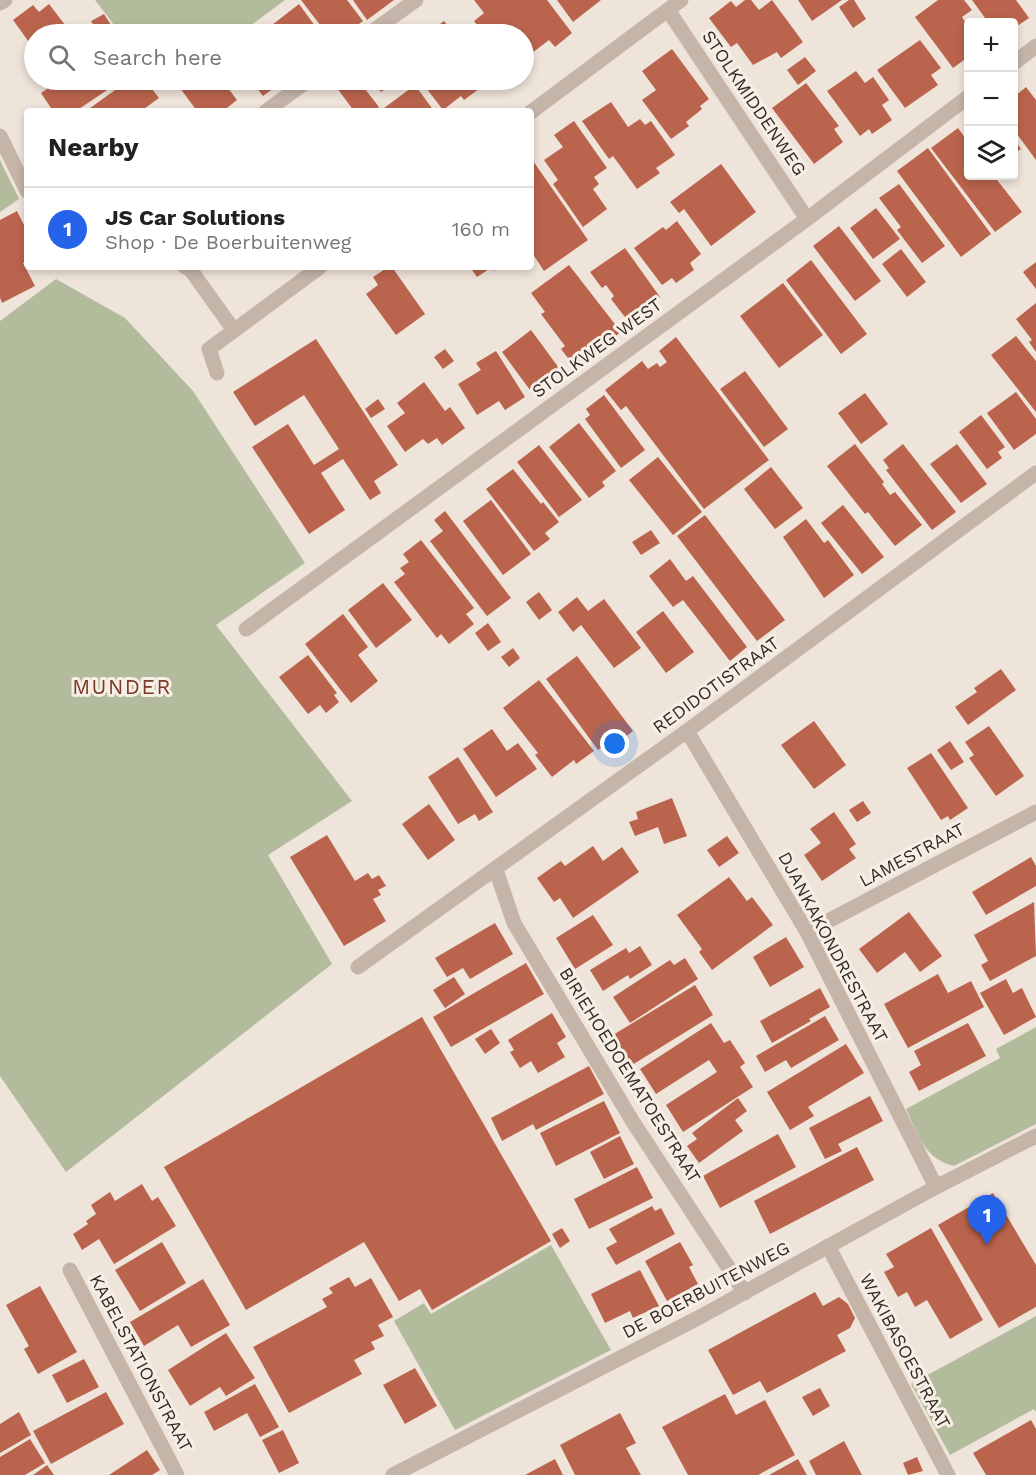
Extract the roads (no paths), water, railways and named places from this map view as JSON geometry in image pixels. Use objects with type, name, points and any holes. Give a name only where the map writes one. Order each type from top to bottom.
[{"type":"street","points":[[0,3],[5,0]]},
{"type":"street","points":[[383,24],[416,0]]},
{"type":"street","points":[[534,110],[681,0]]},
{"type":"street","name":"STOLKMIDDENWEG","points":[[668,10],[807,219]]},
{"type":"street","points":[[1018,60],[1036,46]]},
{"type":"street","points":[[270,108],[295,90]]},
{"type":"street","name":"STOLKWEG WEST","points":[[246,629],[807,219],[964,101]]},
{"type":"street","points":[[0,136],[24,185]]},
{"type":"street","points":[[191,270],[232,329]]},
{"type":"street","points":[[217,373],[209,349],[232,329],[316,270]]},
{"type":"street","name":"REDIDOTISTRAAT","points":[[357,967],[496,870],[1036,473]]},
{"type":"street","name":"DJANKAKONDRESTRAAT","points":[[687,731],[807,932],[936,1187]]},
{"type":"street","name":"LAMESTRAAT","points":[[807,932],[1035,814]]},
{"type":"street","name":"BIRIEHOEDOEMATOESTRAAT","points":[[496,870],[520,933],[633,1122],[745,1293]]},
{"type":"street","name":"DE BOERBUITENWEG","points":[[393,1475],[745,1293],[936,1187],[1036,1136]]},
{"type":"street","name":"WAKIBASOESTRAAT","points":[[828,1246],[948,1475]]},
{"type":"street","name":"KABELSTATIONSTRAAT","points":[[70,1270],[177,1475]]},
{"type":"place","name":"JS Car Solutions","points":[[987,1245]]},
{"type":"district","name":"MUNDER","points":[[122,687]]}]
